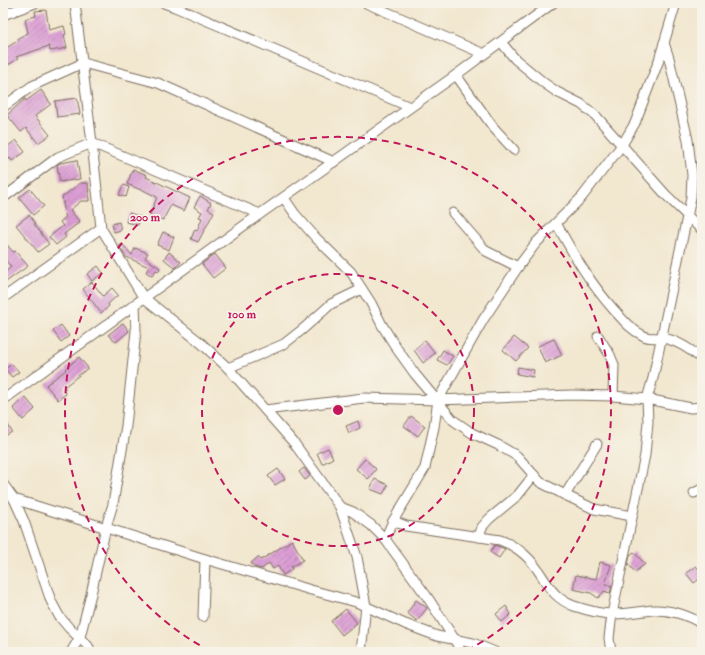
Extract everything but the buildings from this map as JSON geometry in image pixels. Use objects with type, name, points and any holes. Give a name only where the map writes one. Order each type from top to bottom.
[{"type":"street","points":[[3,15],[35,3]]},
{"type":"street","points":[[75,3],[101,228],[143,297],[201,342],[228,368],[294,443],[340,507],[357,557],[366,606],[360,652]]},
{"type":"street","points":[[164,3],[410,107]]},
{"type":"street","points":[[366,3],[484,54]]},
{"type":"street","points":[[3,400],[143,297],[456,75],[553,3]]},
{"type":"street","points":[[385,539],[393,521],[425,468],[438,400],[483,320],[518,267],[536,243],[582,197],[622,145],[635,123],[659,60],[676,3]]},
{"type":"street","points":[[500,42],[515,59],[544,83],[557,92],[581,104],[596,116],[661,190],[702,230]]},
{"type":"street","points":[[611,652],[610,638],[612,614],[645,454],[648,422],[647,399],[691,198],[692,175],[688,140],[669,58],[664,43]]},
{"type":"street","points":[[3,107],[32,86],[83,63],[158,83],[334,162]]},
{"type":"street","points":[[456,75],[493,127],[514,150]]},
{"type":"street","points":[[3,198],[58,157],[92,143],[260,214]]},
{"type":"street","points":[[284,198],[295,214],[316,238],[351,272],[362,288],[397,349],[415,374],[453,420],[472,433],[517,456],[540,482],[594,509],[632,516]]},
{"type":"street","points":[[453,213],[486,251],[518,267]]},
{"type":"street","points":[[556,223],[582,270],[605,300],[634,331],[647,338],[661,338],[677,342],[691,350],[702,359]]},
{"type":"street","points":[[3,298],[101,228]]},
{"type":"street","points":[[228,368],[284,344],[331,304],[362,288]]},
{"type":"street","points":[[71,652],[80,637],[106,527],[113,504],[126,426],[136,330],[135,304]]},
{"type":"street","points":[[598,336],[610,355],[614,365],[613,396]]},
{"type":"street","points":[[265,410],[364,398],[438,400],[572,395],[647,399],[692,408],[702,407]]},
{"type":"street","points":[[565,495],[597,444]]},
{"type":"street","points":[[479,537],[482,527],[489,519],[518,495],[534,475]]},
{"type":"street","points":[[3,484],[14,499],[24,521],[51,601],[59,616],[69,628],[80,637],[91,652]]},
{"type":"street","points":[[14,499],[205,559],[356,602],[405,624],[437,636],[473,643],[495,652]]},
{"type":"street","points":[[340,507],[353,512],[371,525],[385,539],[428,598],[461,652]]},
{"type":"street","points":[[393,521],[406,526],[500,540],[511,544],[530,560],[548,588],[572,605],[601,613],[612,614],[654,610],[675,613],[693,618],[702,624]]},
{"type":"street","points":[[203,617],[205,559]]}]
